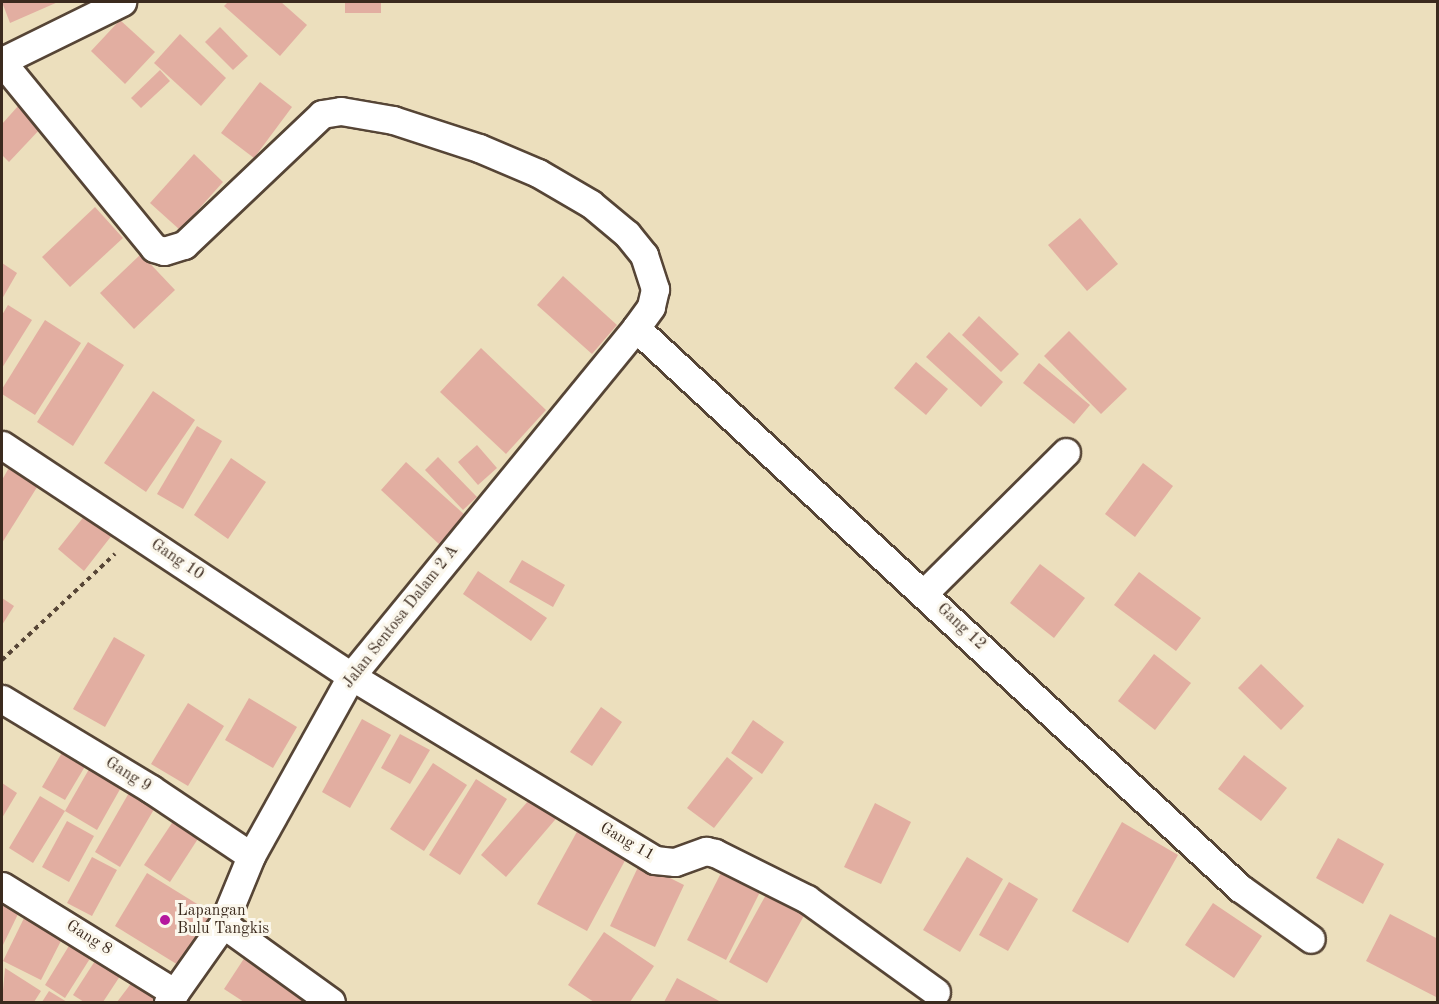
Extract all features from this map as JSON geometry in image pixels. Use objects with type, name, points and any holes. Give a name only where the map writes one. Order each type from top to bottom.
[{"type":"street","points":[[122,2],[2,61],[154,248],[164,251],[184,245],[322,114],[341,111],[383,118],[479,148],[538,173],[591,204],[627,234],[644,255],[652,273],[654,298],[636,328]]},
{"type":"street","name":"Jalan Sentosa Dalam 2 A","points":[[172,998],[223,924],[250,856],[351,675],[636,328]]},
{"type":"street","name":"Gang 12","points":[[636,328],[1240,888],[1311,939]]},
{"type":"street","name":"Gang 10","points":[[2,445],[351,675]]},
{"type":"street","points":[[924,593],[1066,452]]},
{"type":"street","name":"Gang 11","points":[[351,675],[655,860],[675,862],[706,851],[715,853],[807,899],[936,992]]},
{"type":"street","name":"Gang 9","points":[[2,699],[151,789],[250,856]]},
{"type":"street","name":"Gang 8","points":[[2,886],[172,998]]},
{"type":"street","points":[[223,924],[331,1002]]},
{"type":"path","points":[[2,660],[136,533]]},
{"type":"building","points":[[2,2],[58,2],[10,23]]},
{"type":"building","points":[[228,2],[281,2],[307,25],[280,56],[224,6]]},
{"type":"building","points":[[345,2],[381,2],[381,13],[345,13]]},
{"type":"building","points":[[120,20],[155,52],[125,84],[91,51]]},
{"type":"building","points":[[220,27],[248,56],[233,70],[205,42]]},
{"type":"building","points":[[180,34],[226,78],[201,106],[154,63]]},
{"type":"building","points":[[160,70],[170,81],[141,108],[131,98]]},
{"type":"building","points":[[260,82],[292,107],[254,158],[221,133]]},
{"type":"building","points":[[19,105],[42,127],[9,162],[2,155],[2,124]]},
{"type":"building","points":[[194,154],[223,182],[180,230],[150,203]]},
{"type":"building","points":[[95,207],[123,238],[70,287],[42,257]]},
{"type":"building","points":[[1080,218],[1118,264],[1087,291],[1048,245]]},
{"type":"building","points":[[141,254],[175,290],[134,329],[100,293]]},
{"type":"building","points":[[2,263],[17,273],[2,299]]},
{"type":"building","points":[[563,276],[617,325],[592,354],[537,305]]},
{"type":"building","points":[[8,305],[32,320],[2,368],[2,315]]},
{"type":"building","points":[[979,316],[1019,354],[1001,372],[962,335]]},
{"type":"building","points":[[45,320],[81,343],[35,415],[2,394],[2,389]]},
{"type":"building","points":[[1069,331],[1127,389],[1101,414],[1044,356]]},
{"type":"building","points":[[949,332],[1003,382],[981,407],[926,357]]},
{"type":"building","points":[[88,342],[124,365],[73,446],[37,422]]},
{"type":"building","points":[[481,348],[546,410],[506,454],[440,392]]},
{"type":"building","points":[[916,362],[948,389],[926,415],[894,388]]},
{"type":"building","points":[[1039,363],[1090,405],[1074,424],[1023,383]]},
{"type":"building","points":[[153,391],[195,420],[146,492],[104,463]]},
{"type":"building","points":[[197,426],[222,441],[183,509],[157,494]]},
{"type":"building","points":[[477,445],[497,468],[478,485],[458,462]]},
{"type":"building","points":[[438,457],[477,497],[463,510],[425,470]]},
{"type":"building","points":[[231,458],[266,482],[228,539],[194,515]]},
{"type":"building","points":[[406,462],[466,516],[440,545],[381,490]]},
{"type":"building","points":[[1143,463],[1173,486],[1135,537],[1105,514]]},
{"type":"building","points":[[10,466],[39,484],[2,543],[2,480]]},
{"type":"building","points":[[90,509],[116,530],[84,571],[58,549]]},
{"type":"building","points":[[522,560],[565,585],[553,607],[509,582]]},
{"type":"building","points":[[1040,564],[1085,598],[1054,638],[1010,603]]},
{"type":"building","points":[[478,571],[547,618],[531,641],[463,594]]},
{"type":"building","points":[[1139,572],[1201,618],[1176,651],[1114,605]]},
{"type":"building","points":[[2,598],[14,606],[2,625]]},
{"type":"building","points":[[114,637],[145,655],[105,727],[73,709]]},
{"type":"building","points":[[1154,654],[1191,683],[1155,730],[1118,701]]},
{"type":"building","points":[[1261,664],[1304,706],[1281,730],[1238,688]]},
{"type":"building","points":[[249,698],[297,727],[273,768],[225,740]]},
{"type":"building","points":[[188,703],[224,726],[188,786],[151,764]]},
{"type":"building","points":[[601,707],[622,722],[592,766],[570,752]]},
{"type":"building","points":[[362,719],[391,735],[350,808],[322,792]]},
{"type":"building","points":[[753,720],[784,742],[762,774],[731,753]]},
{"type":"building","points":[[400,734],[430,750],[410,784],[381,768]]},
{"type":"building","points":[[67,744],[90,758],[65,800],[42,787]]},
{"type":"building","points":[[1244,755],[1287,788],[1261,821],[1218,789]]},
{"type":"building","points":[[96,757],[128,775],[97,830],[65,811]]},
{"type":"building","points":[[727,757],[753,778],[714,828],[687,808]]},
{"type":"building","points":[[433,763],[467,785],[424,851],[390,829]]},
{"type":"building","points":[[476,779],[507,799],[460,875],[429,855]]},
{"type":"building","points":[[2,783],[17,793],[2,818]]},
{"type":"building","points":[[130,791],[156,806],[120,867],[95,852]]},
{"type":"building","points":[[536,792],[560,814],[506,877],[481,855]]},
{"type":"building","points":[[40,796],[65,811],[33,863],[9,848]]},
{"type":"building","points":[[875,803],[911,822],[881,884],[844,867]]},
{"type":"building","points":[[178,814],[203,831],[170,882],[144,865]]},
{"type":"building","points":[[67,821],[94,836],[69,882],[42,867]]},
{"type":"building","points":[[1122,822],[1178,855],[1128,943],[1072,911]]},
{"type":"building","points":[[579,828],[628,855],[587,931],[537,904]]},
{"type":"building","points":[[1338,838],[1384,864],[1363,904],[1316,878]]},
{"type":"building","points":[[92,857],[117,870],[92,916],[67,903]]},
{"type":"building","points":[[967,857],[1003,879],[960,952],[923,930]]},
{"type":"building","points":[[640,863],[684,885],[655,947],[610,926]]},
{"type":"building","points":[[722,871],[761,890],[726,960],[687,940]]},
{"type":"building","name":"Lapangan Bulu Tangkis","points":[[147,873],[215,915],[183,968],[115,926]]},
{"type":"building","points":[[1009,882],[1038,899],[1008,951],[979,935]]},
{"type":"building","points":[[768,891],[806,912],[767,983],[729,962]]},
{"type":"building","points":[[2,903],[19,912],[2,947]]},
{"type":"building","points":[[1213,903],[1262,936],[1234,978],[1185,945]]},
{"type":"building","points":[[26,914],[65,933],[41,980],[3,961]]},
{"type":"building","points":[[1390,914],[1438,939],[1438,998],[1366,961]]},
{"type":"building","points":[[604,932],[654,966],[630,1002],[594,1002],[568,985]]},
{"type":"building","points":[[75,936],[96,949],[65,998],[45,985]]},
{"type":"building","points":[[102,950],[126,967],[103,1002],[84,1002],[73,995]]},
{"type":"building","points":[[247,954],[319,1002],[244,1002],[224,989]]},
{"type":"building","points":[[5,968],[41,991],[34,1002],[2,1002]]},
{"type":"building","points":[[139,973],[164,992],[156,1002],[117,1002]]},
{"type":"building","points":[[677,978],[721,1002],[664,1002]]},
{"type":"building","points":[[49,991],[67,1002],[42,1002]]},
{"type":"place","name":"Lapangan Bulu Tangkis","points":[[165,920]]}]
